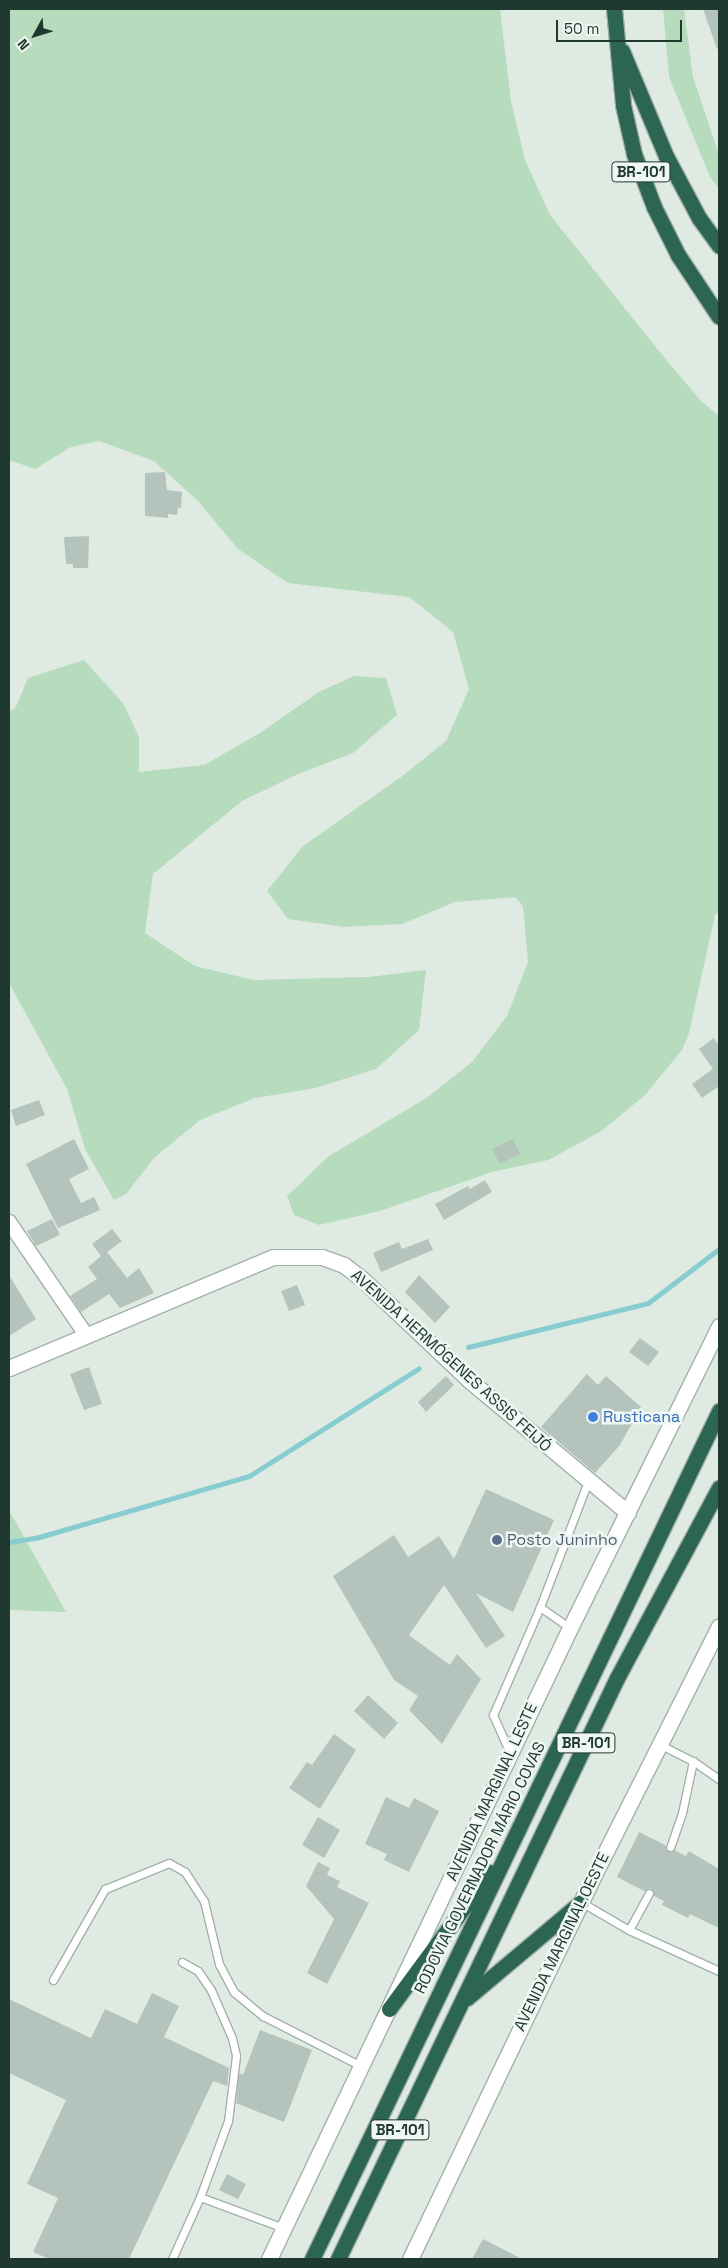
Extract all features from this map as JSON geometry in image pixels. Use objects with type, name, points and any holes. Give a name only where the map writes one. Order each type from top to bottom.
[{"type":"highway","name":"BR-101","points":[[614,9],[614,33],[624,105],[634,154],[654,207],[678,255],[719,317]]},
{"type":"highway","points":[[614,33],[666,156],[699,218],[719,246]]},
{"type":"highway","name":"RODOVIA GOVERNADOR MÁRIO COVAS","points":[[312,2259],[719,1410]]},
{"type":"highway","name":"BR-101","points":[[338,2259],[621,1670],[719,1488]]},
{"type":"highway","points":[[389,2009],[511,1843]]},
{"type":"highway","points":[[462,2002],[581,1902]]},
{"type":"main road","name":"AVENIDA HERMÓGENES ASSIS FEIJÓ","points":[[9,1368],[273,1257],[322,1257],[344,1265],[362,1279],[469,1380],[628,1513]]},
{"type":"main road","name":"AVENIDA MARGINAL LESTE","points":[[269,2259],[570,1628],[719,1326]]},
{"type":"main road","name":"AVENIDA MARGINAL OESTE","points":[[410,2259],[581,1902],[719,1626]]},
{"type":"street","points":[[9,1222],[86,1335]]},
{"type":"lane","points":[[510,1754],[493,1715],[540,1607],[588,1481]]},
{"type":"lane","points":[[540,1607],[570,1628]]},
{"type":"lane","points":[[659,1744],[692,1761],[719,1779]]},
{"type":"lane","points":[[670,1848],[682,1813],[692,1761]]},
{"type":"lane","points":[[53,1980],[105,1889],[169,1864],[185,1872],[204,1901],[218,1964],[234,1992],[263,2016],[361,2067]]},
{"type":"lane","points":[[629,1930],[650,1893]]},
{"type":"lane","points":[[581,1902],[629,1930],[719,1971]]},
{"type":"lane","points":[[172,2259],[200,2197],[228,2121],[236,2056],[232,2038],[210,1990],[198,1971],[182,1962]]},
{"type":"lane","points":[[200,2197],[285,2228]]},
{"type":"green space","points":[[9,9],[500,9],[511,101],[525,160],[550,215],[663,356],[701,401],[719,416],[719,911],[715,915],[689,1033],[682,1050],[645,1095],[600,1132],[548,1160],[492,1172],[380,1211],[319,1225],[294,1215],[287,1196],[329,1156],[428,1097],[472,1062],[507,1016],[528,962],[523,906],[515,897],[455,902],[402,924],[344,927],[288,919],[267,891],[303,846],[401,777],[446,741],[469,689],[453,632],[409,597],[288,583],[238,549],[197,500],[154,461],[99,441],[71,447],[35,469],[9,460]]},
{"type":"green space","points":[[663,9],[684,9],[693,77],[719,155],[719,188],[710,177],[669,77]]},
{"type":"green space","points":[[84,660],[123,703],[139,737],[139,772],[204,765],[260,733],[319,692],[354,676],[386,678],[397,715],[353,753],[296,775],[242,801],[153,874],[145,933],[195,966],[253,980],[369,977],[426,970],[419,1030],[376,1069],[315,1088],[255,1098],[200,1120],[154,1158],[126,1194],[114,1200],[85,1149],[67,1089],[9,983],[9,711],[15,709],[28,678]]},
{"type":"green space","points":[[9,1510],[66,1612],[9,1610]]},
{"type":"building","points":[[703,9],[719,9],[719,49],[717,49]]},
{"type":"building","points":[[165,472],[167,490],[182,492],[181,508],[178,508],[177,515],[168,514],[168,518],[145,516],[145,473]]},
{"type":"building","points":[[89,536],[88,568],[73,568],[73,564],[66,564],[64,537]]},
{"type":"building","points":[[714,1038],[719,1046],[719,1086],[702,1098],[692,1084],[713,1069],[699,1049]]},
{"type":"building","points":[[39,1100],[45,1115],[16,1126],[11,1110]]},
{"type":"building","points":[[74,1139],[89,1169],[69,1179],[81,1203],[94,1197],[100,1210],[58,1228],[26,1164]]},
{"type":"building","points":[[513,1139],[520,1154],[500,1164],[492,1149]]},
{"type":"building","points":[[485,1180],[492,1192],[444,1220],[435,1204],[468,1186],[470,1189]]},
{"type":"building","points":[[52,1219],[60,1235],[36,1246],[27,1231]]},
{"type":"building","points":[[112,1229],[122,1241],[107,1252],[127,1278],[139,1268],[154,1293],[120,1308],[109,1294],[81,1312],[70,1296],[97,1279],[88,1267],[101,1256],[92,1244]]},
{"type":"building","points":[[428,1239],[433,1250],[381,1272],[373,1253],[399,1242],[402,1249]]},
{"type":"building","points":[[9,1275],[36,1319],[9,1336]]},
{"type":"building","points":[[419,1275],[450,1307],[435,1323],[405,1292]]},
{"type":"building","points":[[297,1285],[305,1305],[289,1311],[281,1291]]},
{"type":"building","points":[[640,1338],[659,1352],[648,1366],[629,1352]]},
{"type":"building","points":[[89,1367],[102,1404],[84,1410],[70,1374]]},
{"type":"building","name":"Rusticana","points":[[587,1374],[598,1385],[606,1376],[641,1407],[620,1445],[595,1473],[541,1427]]},
{"type":"building","points":[[446,1376],[454,1385],[426,1412],[418,1402]]},
{"type":"building","points":[[486,1489],[554,1520],[513,1612],[476,1593],[505,1636],[486,1648],[444,1585],[409,1635],[450,1665],[457,1654],[481,1679],[442,1744],[409,1710],[418,1696],[394,1680],[333,1576],[394,1535],[408,1557],[439,1536],[454,1559]]},
{"type":"building","points":[[368,1695],[398,1723],[384,1739],[354,1711]]},
{"type":"building","points":[[334,1734],[356,1750],[320,1809],[289,1788],[307,1762],[312,1765]]},
{"type":"building","points":[[386,1797],[409,1808],[414,1798],[439,1811],[409,1872],[384,1860],[387,1854],[365,1844]]},
{"type":"building","points":[[318,1817],[340,1830],[324,1858],[302,1845]]},
{"type":"building","points":[[639,1832],[665,1845],[668,1852],[674,1850],[686,1856],[689,1851],[719,1869],[719,1928],[690,1914],[688,1918],[662,1905],[664,1901],[654,1896],[651,1888],[644,1891],[617,1877]]},
{"type":"building","points":[[318,1862],[330,1868],[327,1875],[340,1881],[337,1887],[369,1903],[327,1984],[307,1973],[334,1919],[306,1886]]},
{"type":"building","points":[[152,1993],[179,2006],[164,2037],[229,2068],[227,2086],[213,2081],[129,2259],[49,2259],[33,2252],[58,2198],[27,2184],[66,2100],[9,2073],[9,1999],[91,2038],[105,2009],[137,2024]]},
{"type":"building","points":[[260,2030],[312,2050],[284,2122],[236,2103],[239,2073],[243,2075]]},
{"type":"building","points":[[227,2174],[246,2184],[238,2199],[219,2190]]},
{"type":"building","points":[[483,2239],[522,2259],[472,2259]]},
{"type":"waterway","points":[[468,1347],[648,1303],[719,1249]]},
{"type":"waterway","points":[[9,1542],[39,1537],[249,1476],[419,1368]]},
{"type":"place","name":"Rusticana","points":[[593,1417]]},
{"type":"place","name":"Posto Juninho","points":[[497,1540]]}]
